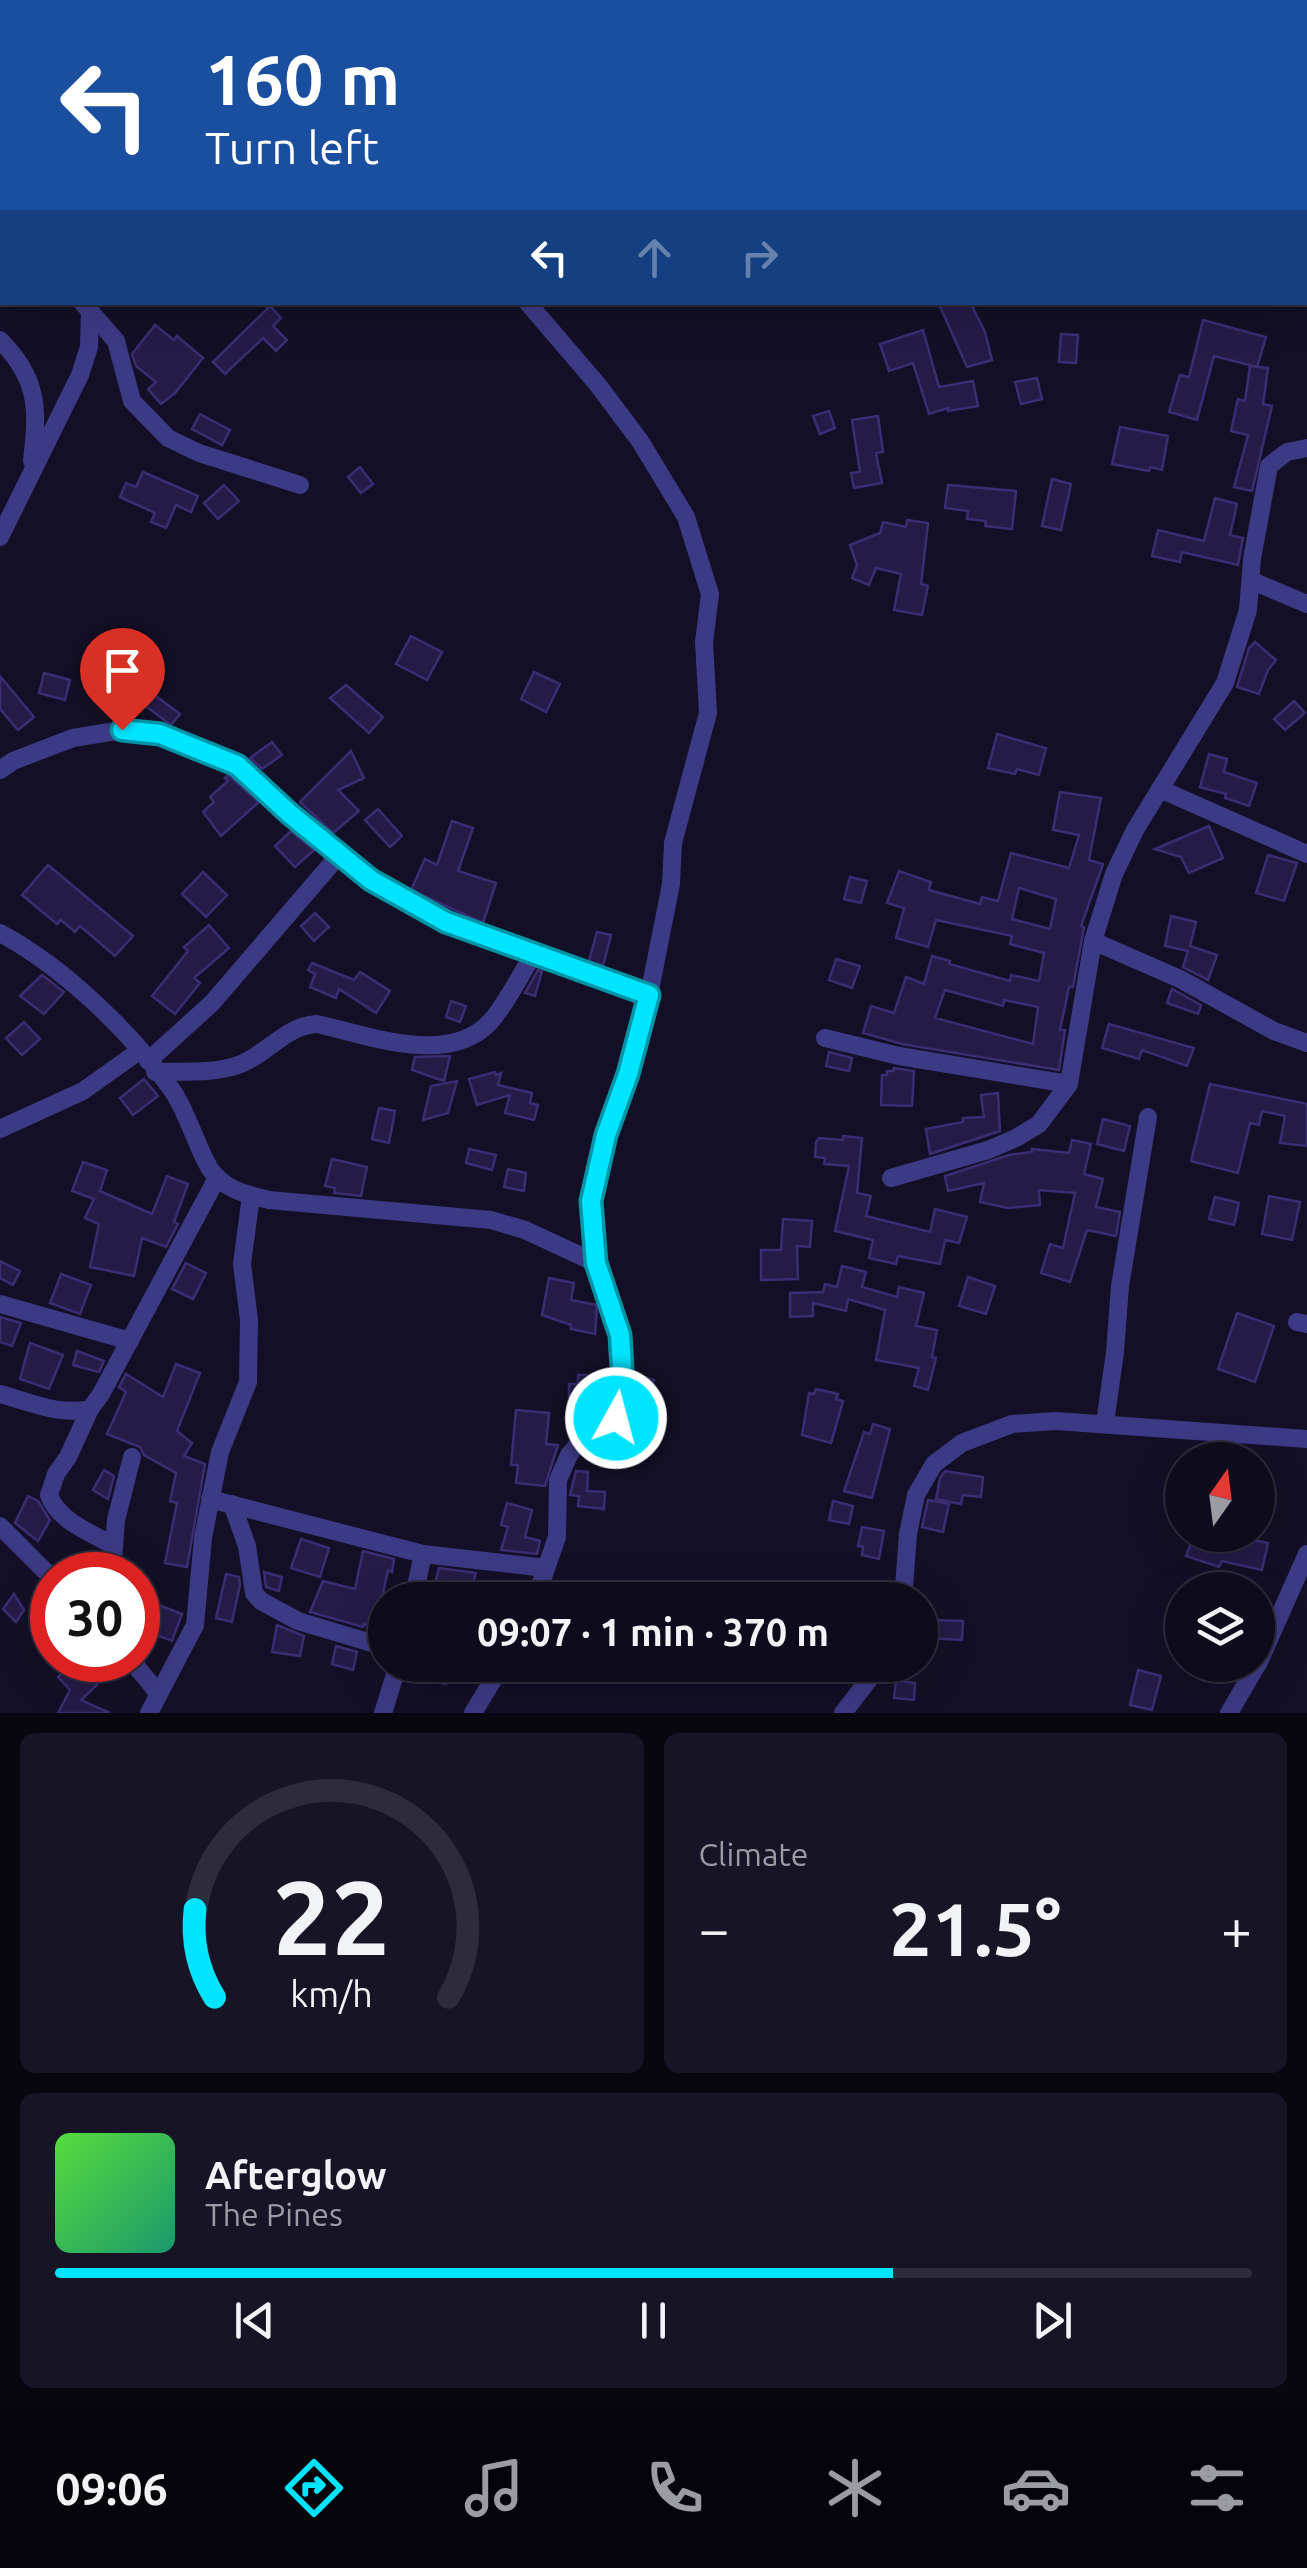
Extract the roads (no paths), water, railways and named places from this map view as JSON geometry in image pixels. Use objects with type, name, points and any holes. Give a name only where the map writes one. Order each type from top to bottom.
[{"type":"street","points":[[529,305],[640,441],[686,517],[710,594],[704,642],[708,713],[673,843],[671,884],[649,995],[628,1074],[606,1135],[591,1201],[596,1263],[620,1335],[623,1385],[616,1418],[585,1436],[569,1455],[558,1480],[557,1537],[541,1582]]},
{"type":"street","points":[[0,537],[80,376],[89,347],[86,306]]},
{"type":"street","points":[[86,306],[116,341],[132,401],[168,438],[200,453],[300,485]]},
{"type":"street","points":[[0,340],[13,352],[34,388],[36,431],[31,472]]},
{"type":"street","points":[[891,1178],[1016,1138],[1039,1124],[1069,1084],[1092,942],[1114,874],[1135,830],[1225,682],[1248,610],[1252,559],[1269,466],[1287,452],[1307,448]]},
{"type":"street","points":[[1252,580],[1307,604]]},
{"type":"street","points":[[0,770],[13,761],[73,738],[122,730],[160,734],[245,770],[290,814],[371,880],[416,907],[532,955],[649,995]]},
{"type":"street","points":[[1160,789],[1307,854]]},
{"type":"street","points":[[0,1130],[147,1061],[212,1003],[339,854]]},
{"type":"street","points":[[0,933],[37,953],[68,977],[147,1061],[185,1113],[205,1161],[217,1178],[239,1193],[269,1200],[491,1220],[525,1230],[596,1263]]},
{"type":"street","points":[[1092,942],[1180,978],[1274,1031],[1307,1043]]},
{"type":"street","points":[[147,1061],[232,1067],[304,1024],[401,1044],[467,1039],[491,1021],[532,955]]},
{"type":"street","points":[[825,1038],[899,1056],[1069,1084]]},
{"type":"street","points":[[1105,1422],[1120,1286],[1148,1117]]},
{"type":"street","points":[[114,1545],[68,1518],[49,1495],[90,1409],[217,1178]]},
{"type":"street","points":[[149,1713],[195,1625],[210,1498],[220,1452],[248,1382],[250,1320],[242,1264],[251,1196]]},
{"type":"street","points":[[0,1304],[130,1341]]},
{"type":"street","points":[[0,1394],[52,1410],[90,1409]]},
{"type":"street","points":[[904,1582],[916,1495],[934,1464],[962,1443],[1012,1424],[1105,1422],[1307,1439]]},
{"type":"street","points":[[114,1552],[120,1502],[132,1457]]},
{"type":"street","points":[[210,1498],[423,1554],[546,1568]]},
{"type":"street","points":[[232,1504],[247,1546],[254,1594],[298,1622],[368,1642]]},
{"type":"street","points":[[0,1526],[30,1556]]},
{"type":"street","points":[[417,1582],[423,1554]]},
{"type":"street","points":[[1275,1624],[1307,1554]]},
{"type":"street","points":[[149,1682],[159,1694]]},
{"type":"street","points":[[383,1713],[393,1682]]},
{"type":"street","points":[[474,1713],[492,1682]]},
{"type":"street","points":[[842,1713],[867,1682]]},
{"type":"street","points":[[1230,1713],[1247,1682]]}]
